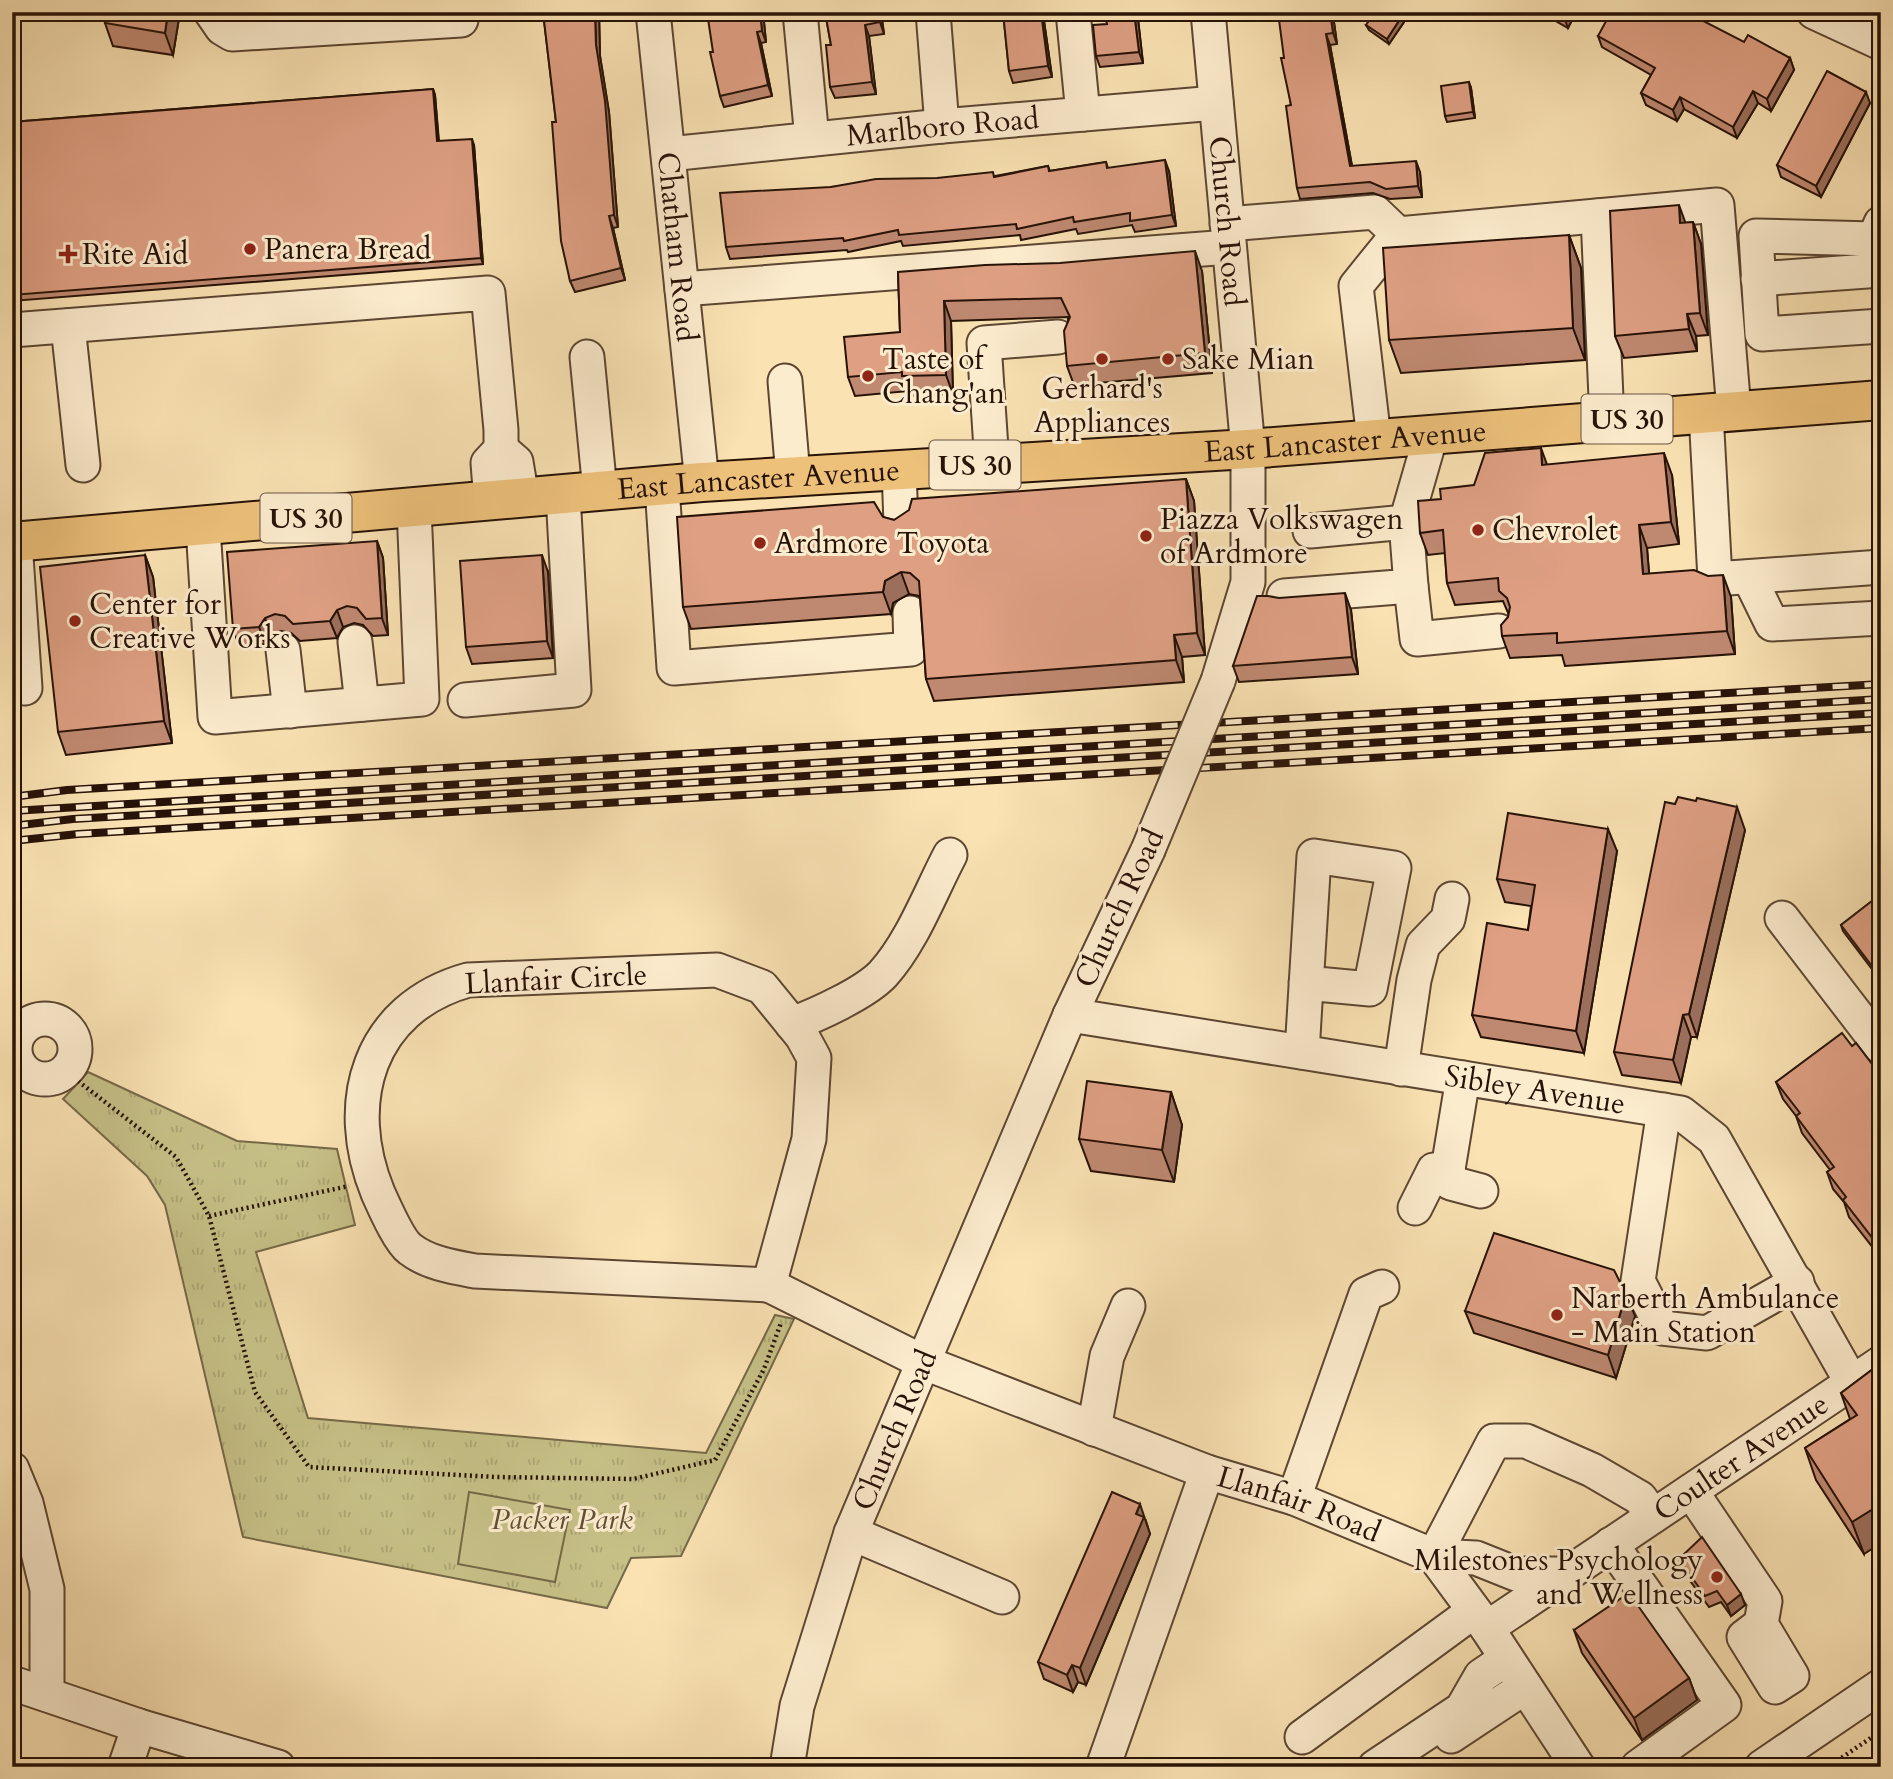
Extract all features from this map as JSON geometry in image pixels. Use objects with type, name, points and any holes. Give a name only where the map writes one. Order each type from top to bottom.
[{"type":"highway","name":"East Lancaster Avenue","points":[[14,542],[662,485],[1248,449],[1881,400]]},
{"type":"street","points":[[211,12],[222,29],[232,34],[461,20]]},
{"type":"street","name":"Chatham Road","points":[[653,12],[702,482]]},
{"type":"street","points":[[800,12],[812,139]]},
{"type":"street","points":[[933,12],[942,125]]},
{"type":"street","points":[[1073,12],[1083,114]]},
{"type":"street","name":"Church Road","points":[[787,1767],[797,1706],[851,1533],[1070,1015],[1148,850],[1218,681],[1248,582],[1248,449],[1208,12]]},
{"type":"street","points":[[1814,12],[1881,43]]},
{"type":"street","name":"Marlboro Road","points":[[669,154],[942,125],[1216,103]]},
{"type":"street","points":[[1374,439],[1356,286],[1398,234],[1717,205],[1720,412],[1715,579],[1881,567]]},
{"type":"street","points":[[682,289],[1228,236],[1375,212],[1398,234]]},
{"type":"street","points":[[1598,216],[1607,421]]},
{"type":"street","points":[[1881,223],[1874,239],[1756,236],[1762,334],[1881,326]]},
{"type":"street","points":[[1758,279],[1881,270]]},
{"type":"street","points":[[12,330],[488,293],[501,449],[516,462],[507,500]]},
{"type":"street","points":[[68,326],[83,465]]},
{"type":"street","points":[[992,464],[984,343],[1058,337]]},
{"type":"street","points":[[465,700],[574,690],[587,357]]},
{"type":"street","points":[[785,381],[793,477]]},
{"type":"street","points":[[1431,435],[1406,522],[1417,639],[1499,631]]},
{"type":"street","points":[[899,470],[901,523]]},
{"type":"street","points":[[662,485],[674,668],[911,649],[910,613]]},
{"type":"street","points":[[203,527],[215,717],[290,711],[422,699],[414,508]]},
{"type":"street","points":[[1310,531],[1406,522]]},
{"type":"street","points":[[14,542],[25,688]]},
{"type":"street","points":[[1749,577],[1772,624],[1881,618]]},
{"type":"street","points":[[1284,596],[1411,586]]},
{"type":"street","points":[[355,642],[362,704]]},
{"type":"street","points":[[283,650],[290,711]]},
{"type":"street","points":[[792,1024],[821,1014],[882,975],[902,946],[950,855]]},
{"type":"street","points":[[1401,1069],[1414,980],[1423,945],[1448,919],[1452,899]]},
{"type":"street","points":[[1782,918],[1881,1046]]},
{"type":"street","name":"Llanfair Circle","points":[[780,1291],[809,1139],[814,1058],[792,1024],[762,987],[717,970],[468,980],[445,986],[389,1027],[366,1076],[362,1131],[373,1181],[408,1248],[441,1264],[475,1271],[780,1291],[925,1363]]},
{"type":"street","points":[[1302,1052],[1306,983]]},
{"type":"street","name":"Sibley Avenue","points":[[1070,1015],[1681,1113],[1714,1139],[1852,1383]]},
{"type":"street","points":[[48,1018],[58,1021],[68,1031],[74,1043],[75,1057],[65,1071],[39,1080],[18,1080],[15,1046],[19,1030],[27,1022],[48,1018]]},
{"type":"street","points":[[1462,1078],[1448,1169],[1451,1183],[1481,1191]]},
{"type":"street","points":[[1664,1110],[1638,1281],[1662,1328],[1707,1333],[1797,1282]]},
{"type":"street","points":[[1415,1208],[1434,1170],[1448,1169]]},
{"type":"street","points":[[1294,1498],[1366,1294],[1382,1287]]},
{"type":"street","points":[[1094,1429],[1107,1356],[1128,1306]]},
{"type":"street","name":"Llanfair Road","points":[[925,1363],[1207,1472],[1294,1498],[1434,1556]]},
{"type":"street","name":"Coulter Avenue","points":[[1302,1737],[1481,1619],[1568,1574],[1881,1363]]},
{"type":"street","points":[[1434,1556],[1493,1441],[1526,1441],[1592,1470],[1640,1498],[1653,1516]]},
{"type":"street","points":[[12,1469],[26,1503],[47,1590],[47,1693]]},
{"type":"street","points":[[1103,1767],[1167,1592],[1207,1472]]},
{"type":"street","points":[[1691,1491],[1765,1601],[1761,1624]]},
{"type":"street","points":[[851,1533],[1002,1597]]},
{"type":"street","points":[[1611,1544],[1724,1705],[1638,1767]]},
{"type":"street","points":[[1434,1556],[1476,1558],[1516,1574],[1568,1574]]},
{"type":"street","points":[[1434,1556],[1481,1619],[1578,1767]]},
{"type":"street","points":[[1375,1767],[1462,1709],[1481,1676],[1506,1659]]},
{"type":"street","points":[[12,1683],[139,1726],[278,1767]]},
{"type":"street","points":[[1762,1767],[1881,1686]]},
{"type":"street","points":[[1404,1767],[1525,1687]]},
{"type":"street","points":[[125,1767],[139,1726]]},
{"type":"path","points":[[65,1071],[176,1157],[209,1216],[255,1392],[309,1467],[496,1477],[633,1479],[715,1460],[764,1368],[780,1291]]},
{"type":"path","points":[[209,1216],[373,1181]]},
{"type":"path","points":[[1828,1767],[1881,1731]]},
{"type":"green space","name":"Packer Park","points":[[88,1072],[237,1141],[337,1149],[355,1225],[256,1252],[308,1418],[706,1453],[775,1315],[794,1319],[681,1556],[631,1558],[607,1608],[243,1537],[165,1205],[147,1176],[63,1099]]},
{"type":"green space","points":[[469,1492],[570,1510],[555,1582],[458,1564]]},
{"type":"building","points":[[107,12],[168,12],[165,33],[105,23]]},
{"type":"building","points":[[543,12],[595,12],[596,45],[605,101],[614,215],[609,216],[621,268],[570,281],[561,241],[552,122],[556,122]]},
{"type":"building","points":[[707,12],[760,12],[762,31],[757,32],[768,85],[720,96],[710,52],[713,52]]},
{"type":"building","points":[[825,12],[878,12],[880,22],[865,25],[872,82],[830,87],[826,45],[831,45]]},
{"type":"building","points":[[1003,12],[1041,12],[1048,66],[1009,71]]},
{"type":"building","points":[[1104,12],[1134,12],[1139,52],[1096,56],[1093,25],[1107,24]]},
{"type":"building","points":[[1278,12],[1330,12],[1333,33],[1326,34],[1350,166],[1416,161],[1418,186],[1386,189],[1370,182],[1297,188],[1286,106],[1291,105],[1281,58],[1284,58]]},
{"type":"building","points":[[1375,12],[1396,12],[1402,16],[1387,39],[1366,25]]},
{"type":"building","points":[[1611,12],[1686,12],[1744,42],[1748,35],[1790,58],[1767,99],[1753,91],[1733,127],[1680,97],[1673,110],[1641,93],[1655,68],[1598,36]]},
{"type":"building","points":[[1827,71],[1866,92],[1816,186],[1777,165]]},
{"type":"building","points":[[1469,82],[1473,112],[1445,116],[1441,86]]},
{"type":"building","points":[[433,89],[437,141],[472,139],[481,258],[12,295],[12,122]]},
{"type":"building","points":[[1165,160],[1172,215],[1130,221],[1130,213],[1074,222],[1073,217],[1017,229],[1016,224],[899,235],[898,230],[844,241],[843,238],[726,247],[720,193],[831,187],[876,179],[937,178],[993,172],[994,177],[1048,166],[1049,171],[1106,162],[1107,168]]},
{"type":"building","points":[[1679,205],[1680,223],[1693,222],[1700,313],[1687,314],[1689,329],[1615,336],[1610,211]]},
{"type":"building","points":[[1569,235],[1573,328],[1389,340],[1383,248]]},
{"type":"building","points":[[1195,251],[1205,353],[1067,366],[1064,331],[1070,317],[1061,298],[944,301],[946,375],[902,376],[902,372],[848,377],[844,337],[900,332],[898,272],[985,265],[1060,263]]},
{"type":"building","points":[[1541,448],[1542,465],[1664,453],[1671,522],[1639,525],[1643,574],[1694,570],[1708,576],[1723,575],[1727,631],[1557,643],[1557,633],[1502,636],[1501,625],[1508,617],[1510,607],[1507,598],[1499,591],[1498,578],[1447,583],[1443,530],[1420,533],[1418,501],[1441,499],[1440,489],[1474,485],[1485,453]]},
{"type":"building","points":[[1186,479],[1197,633],[1174,635],[1176,660],[926,679],[919,581],[910,573],[901,572],[885,581],[883,592],[683,607],[677,517],[874,502],[883,517],[894,520],[909,510],[912,499]]},
{"type":"building","points":[[377,541],[382,618],[366,619],[357,608],[347,606],[337,610],[330,621],[293,624],[285,616],[275,614],[265,618],[259,627],[233,629],[227,552]]},
{"type":"building","points":[[145,555],[164,721],[58,732],[40,567]]},
{"type":"building","points":[[542,555],[547,641],[466,647],[460,561]]},
{"type":"building","points":[[1345,593],[1352,657],[1233,666],[1257,596],[1279,598]]},
{"type":"building","points":[[1678,797],[1696,801],[1697,798],[1737,807],[1689,1014],[1683,1015],[1673,1060],[1614,1052],[1665,802],[1675,804]]},
{"type":"building","points":[[1508,813],[1608,829],[1576,1031],[1472,1015],[1487,923],[1528,930],[1535,885],[1497,879]]},
{"type":"building","points":[[1881,894],[1881,978],[1841,925]]},
{"type":"building","points":[[1842,1033],[1852,1046],[1856,1043],[1881,1076],[1881,1249],[1843,1200],[1846,1197],[1827,1172],[1834,1167],[1796,1116],[1800,1113],[1776,1082]]},
{"type":"building","points":[[1087,1081],[1171,1092],[1162,1150],[1079,1139]]},
{"type":"building","name":"Narberth Ambulance - Main Station","points":[[1494,1233],[1614,1270],[1626,1294],[1608,1355],[1465,1311]]},
{"type":"building","points":[[1881,1363],[1881,1504],[1852,1522],[1805,1448],[1857,1415],[1841,1393]]},
{"type":"building","points":[[1112,1492],[1140,1504],[1136,1514],[1144,1517],[1080,1668],[1072,1665],[1067,1675],[1038,1662]]},
{"type":"building","points":[[1702,1537],[1741,1594],[1727,1605],[1717,1591],[1705,1596],[1679,1559]]},
{"type":"building","points":[[1629,1593],[1689,1678],[1634,1718],[1574,1630]]},
{"type":"railway","points":[[12,797],[67,790],[1881,684]]},
{"type":"railway","points":[[12,811],[1881,699]]},
{"type":"railway","points":[[12,826],[73,819],[1881,713]]},
{"type":"railway","points":[[12,841],[78,834],[1881,728]]},
{"type":"place","name":"Panera Bread","points":[[250,249]]},
{"type":"place","name":"Rite Aid","points":[[68,254]]},
{"type":"place","name":"Gerhard's Appliances","points":[[1102,359]]},
{"type":"place","name":"Sake Mian","points":[[1168,359]]},
{"type":"place","name":"Taste of Chang'an","points":[[868,376]]},
{"type":"place","name":"Chevrolet","points":[[1478,530]]},
{"type":"place","name":"Piazza Volkswagen of Ardmore","points":[[1146,536]]},
{"type":"place","name":"Ardmore Toyota","points":[[760,543]]},
{"type":"place","name":"Center for Creative Works","points":[[75,621]]},
{"type":"place","name":"Narberth Ambulance - Main Station","points":[[1557,1315]]},
{"type":"place","name":"Milestones Psychology and Wellness","points":[[1717,1577]]}]
